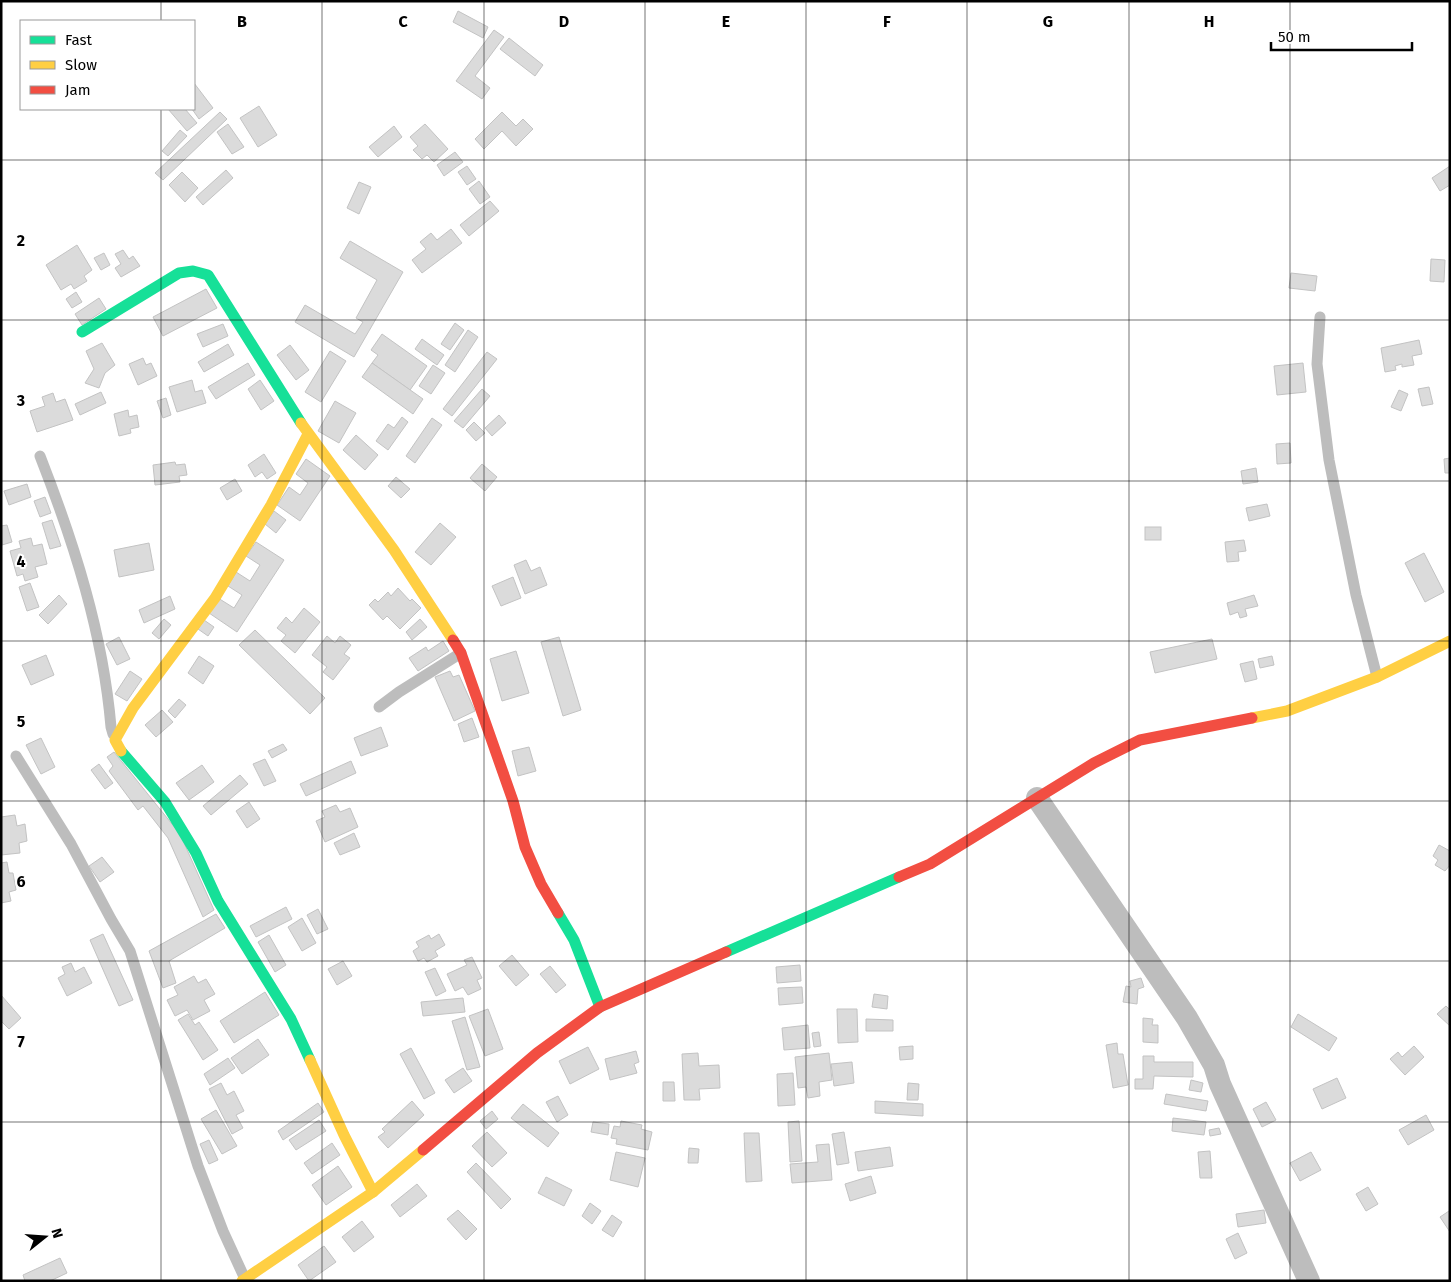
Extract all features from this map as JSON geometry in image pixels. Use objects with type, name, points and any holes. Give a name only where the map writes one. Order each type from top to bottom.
[{"type":"street","points":[[82,332],[179,273],[193,271],[208,275],[308,434],[394,550],[461,653],[513,801],[525,847],[542,884],[574,940],[600,1007]]},
{"type":"street","points":[[308,434],[271,505],[215,598],[133,708],[116,740],[123,754],[165,802],[196,853],[218,901],[291,1019],[344,1135],[373,1192]]},
{"type":"street","points":[[244,1280],[373,1192],[537,1053],[600,1007],[930,864],[1094,763],[1140,740],[1287,711],[1377,677],[1450,641]]},
{"type":"street","points":[[1037,798],[1187,1018],[1214,1065],[1220,1084],[1309,1281]]},
{"type":"lane","points":[[1320,317],[1317,364],[1328,460],[1356,595],[1377,677]]},
{"type":"lane","points":[[40,456],[56,498],[91,606],[103,665],[111,726],[116,740]]},
{"type":"lane","points":[[379,707],[399,692],[461,653]]},
{"type":"lane","points":[[16,756],[71,844],[130,951],[198,1166],[244,1280]]},
{"type":"building","points":[[458,11],[488,27],[483,38],[453,22]]},
{"type":"building","points":[[494,30],[504,37],[475,76],[490,88],[482,99],[456,81]]},
{"type":"building","points":[[509,38],[543,65],[535,76],[500,49]]},
{"type":"building","points":[[195,84],[213,108],[199,119],[193,110],[195,110]]},
{"type":"building","points":[[259,106],[277,135],[258,147],[240,118]]},
{"type":"building","points":[[169,110],[186,110],[197,123],[187,131]]},
{"type":"building","points":[[220,112],[227,119],[163,180],[155,173]]},
{"type":"building","points":[[502,112],[516,126],[523,119],[533,129],[516,146],[502,131],[484,149],[475,139]]},
{"type":"building","points":[[228,124],[244,147],[232,154],[217,132]]},
{"type":"building","points":[[425,124],[448,149],[434,162],[427,155],[422,159],[413,150],[418,146],[410,137]]},
{"type":"building","points":[[394,126],[402,137],[378,157],[369,147]]},
{"type":"building","points":[[180,130],[187,136],[168,156],[162,151]]},
{"type":"building","points":[[455,152],[463,162],[444,176],[437,165]]},
{"type":"building","points":[[467,166],[476,179],[467,185],[458,172]]},
{"type":"building","points":[[1450,166],[1450,185],[1440,191],[1432,178]]},
{"type":"building","points":[[226,170],[233,178],[203,205],[196,197]]},
{"type":"building","points":[[182,172],[198,188],[185,202],[169,185]]},
{"type":"building","points":[[479,181],[490,197],[480,204],[469,189]]},
{"type":"building","points":[[359,182],[371,187],[359,214],[347,208]]},
{"type":"building","points":[[490,201],[499,211],[469,236],[460,225]]},
{"type":"building","points":[[451,229],[462,243],[422,273],[412,260],[426,249],[420,242],[431,233],[437,240]]},
{"type":"building","points":[[350,241],[403,272],[354,357],[295,322],[305,305],[355,334],[363,322],[356,318],[377,280],[340,258]]},
{"type":"building","points":[[77,245],[92,270],[84,276],[87,281],[74,289],[71,284],[61,290],[46,265]]},
{"type":"building","points":[[123,250],[129,259],[133,256],[140,266],[121,277],[115,268],[121,264],[115,254]]},
{"type":"building","points":[[104,253],[110,265],[101,270],[94,258]]},
{"type":"building","points":[[1431,259],[1445,260],[1444,282],[1430,281]]},
{"type":"building","points":[[1291,273],[1317,276],[1315,291],[1289,288]]},
{"type":"building","points":[[206,289],[217,308],[163,336],[153,317]]},
{"type":"building","points":[[76,292],[82,302],[72,308],[66,299]]},
{"type":"building","points":[[99,298],[106,309],[82,325],[75,314]]},
{"type":"building","points":[[455,323],[464,330],[450,350],[441,344]]},
{"type":"building","points":[[223,324],[228,336],[203,347],[197,334]]},
{"type":"building","points":[[468,330],[478,337],[455,372],[445,365]]},
{"type":"building","points":[[382,334],[427,366],[410,390],[372,363],[378,355],[371,350]]},
{"type":"building","points":[[422,339],[444,355],[437,365],[415,349]]},
{"type":"building","points":[[1419,340],[1422,354],[1412,356],[1414,365],[1402,367],[1402,364],[1395,366],[1396,370],[1385,372],[1381,348]]},
{"type":"building","points":[[102,343],[115,365],[105,373],[99,388],[85,383],[94,369],[86,351]]},
{"type":"building","points":[[228,344],[234,355],[204,372],[198,362]]},
{"type":"building","points":[[290,345],[309,370],[296,380],[277,355]]},
{"type":"building","points":[[330,351],[346,361],[321,402],[305,392]]},
{"type":"building","points":[[487,352],[497,359],[452,416],[443,409]]},
{"type":"building","points":[[143,358],[146,365],[151,363],[157,376],[138,385],[129,364]]},
{"type":"building","points":[[248,363],[255,375],[216,399],[208,387]]},
{"type":"building","points":[[372,363],[423,399],[413,414],[362,377]]},
{"type":"building","points":[[1303,363],[1306,392],[1277,395],[1274,366]]},
{"type":"building","points":[[433,365],[445,373],[431,394],[419,386]]},
{"type":"building","points":[[192,380],[195,392],[202,390],[206,403],[177,412],[169,387]]},
{"type":"building","points":[[260,380],[274,401],[261,410],[248,389]]},
{"type":"building","points":[[1429,387],[1433,404],[1422,406],[1418,389]]},
{"type":"building","points":[[482,389],[490,396],[463,428],[454,421]]},
{"type":"building","points":[[1399,390],[1408,394],[1401,411],[1391,407]]},
{"type":"building","points":[[101,392],[106,403],[80,415],[75,404]]},
{"type":"building","points":[[53,393],[56,402],[65,399],[73,420],[37,432],[30,411],[45,406],[42,397]]},
{"type":"building","points":[[166,398],[171,415],[163,418],[157,401]]},
{"type":"building","points":[[335,401],[356,413],[339,443],[318,431]]},
{"type":"building","points":[[128,410],[129,417],[137,415],[139,427],[130,429],[131,433],[119,436],[114,414]]},
{"type":"building","points":[[499,415],[506,423],[492,436],[485,428]]},
{"type":"building","points":[[402,417],[408,422],[388,450],[376,441],[388,424],[394,428]]},
{"type":"building","points":[[432,418],[442,425],[415,463],[406,456]]},
{"type":"building","points":[[474,422],[485,433],[476,441],[466,430]]},
{"type":"building","points":[[356,435],[378,455],[365,470],[343,450]]},
{"type":"building","points":[[1290,443],[1291,463],[1277,464],[1276,444]]},
{"type":"building","points":[[264,454],[276,473],[267,479],[262,472],[255,477],[248,465]]},
{"type":"building","points":[[1450,458],[1450,473],[1445,473],[1444,459]]},
{"type":"building","points":[[306,459],[330,476],[300,521],[277,505],[289,487],[300,495],[308,483],[296,474]]},
{"type":"building","points":[[175,462],[176,465],[185,464],[187,475],[179,476],[180,482],[155,485],[153,465]]},
{"type":"building","points":[[482,464],[497,477],[485,491],[470,478]]},
{"type":"building","points":[[1256,468],[1258,482],[1243,484],[1241,471]]},
{"type":"building","points":[[396,477],[410,489],[401,498],[388,486]]},
{"type":"building","points":[[235,479],[242,491],[227,500],[220,488]]},
{"type":"building","points":[[27,484],[31,497],[9,505],[4,491]]},
{"type":"building","points":[[45,497],[51,513],[40,517],[34,501]]},
{"type":"building","points":[[1267,504],[1270,516],[1249,521],[1246,508]]},
{"type":"building","points":[[274,511],[286,520],[276,533],[265,524]]},
{"type":"building","points":[[52,520],[61,546],[50,549],[42,523]]},
{"type":"building","points":[[440,523],[456,537],[431,565],[415,552]]},
{"type":"building","points":[[7,525],[12,542],[2,545],[1,526]]},
{"type":"building","points":[[1145,527],[1161,527],[1161,540],[1145,540]]},
{"type":"building","points":[[31,538],[33,546],[42,544],[47,564],[35,567],[38,577],[25,581],[23,574],[17,576],[10,551],[21,548],[19,541]]},
{"type":"building","points":[[1244,540],[1246,551],[1238,552],[1239,561],[1227,562],[1225,542]]},
{"type":"building","points":[[256,542],[284,560],[237,632],[209,613],[218,598],[234,608],[242,595],[228,586],[236,572],[250,581],[260,565],[246,556]]},
{"type":"building","points":[[149,543],[154,570],[119,577],[114,550]]},
{"type":"building","points":[[1424,553],[1444,592],[1425,602],[1405,563]]},
{"type":"building","points":[[526,560],[531,571],[540,567],[547,585],[525,594],[514,565]]},
{"type":"building","points":[[513,577],[521,598],[501,606],[492,586]]},
{"type":"building","points":[[30,583],[39,607],[27,611],[19,587]]},
{"type":"building","points":[[398,588],[410,601],[412,599],[421,608],[400,629],[387,616],[383,620],[369,605],[375,599],[378,602],[388,592],[391,596]]},
{"type":"building","points":[[59,595],[67,604],[48,624],[39,615]]},
{"type":"building","points":[[1254,595],[1258,606],[1245,609],[1247,616],[1240,618],[1238,612],[1230,615],[1227,603]]},
{"type":"building","points":[[170,596],[175,609],[144,623],[139,610]]},
{"type":"building","points":[[304,608],[320,622],[295,653],[281,641],[286,635],[277,628],[286,617],[292,623]]},
{"type":"building","points":[[164,619],[171,625],[159,639],[152,633]]},
{"type":"building","points":[[420,619],[427,627],[412,640],[406,632]]},
{"type":"building","points":[[204,620],[214,627],[208,636],[198,629]]},
{"type":"building","points":[[255,630],[325,698],[310,714],[239,645]]},
{"type":"building","points":[[327,636],[335,643],[340,636],[351,645],[344,654],[350,658],[333,680],[323,672],[327,667],[312,655]]},
{"type":"building","points":[[119,637],[130,659],[117,665],[106,644]]},
{"type":"building","points":[[559,637],[581,710],[563,716],[541,642]]},
{"type":"building","points":[[1212,639],[1217,659],[1155,673],[1150,652]]},
{"type":"building","points":[[443,641],[449,651],[418,671],[409,658],[426,647],[428,651]]},
{"type":"building","points":[[516,651],[529,693],[502,701],[490,659]]},
{"type":"building","points":[[46,655],[54,675],[31,685],[22,665]]},
{"type":"building","points":[[199,656],[214,666],[203,684],[188,673]]},
{"type":"building","points":[[1272,656],[1274,665],[1260,668],[1258,659]]},
{"type":"building","points":[[1253,661],[1257,679],[1245,682],[1240,664]]},
{"type":"building","points":[[130,671],[142,679],[127,701],[115,694]]},
{"type":"building","points":[[450,671],[453,677],[459,675],[475,711],[454,721],[435,677]]},
{"type":"building","points":[[179,699],[186,705],[175,718],[168,711]]},
{"type":"building","points":[[162,710],[173,722],[156,737],[145,725]]},
{"type":"building","points":[[472,718],[479,737],[464,742],[458,724]]},
{"type":"building","points":[[381,727],[388,746],[361,756],[354,738]]},
{"type":"building","points":[[41,738],[55,767],[41,774],[26,745]]},
{"type":"building","points":[[283,744],[287,750],[272,758],[268,751]]},
{"type":"building","points":[[529,747],[536,771],[518,776],[512,751]]},
{"type":"building","points":[[114,752],[180,834],[214,910],[203,917],[168,838],[143,806],[138,810],[109,771],[113,766],[107,757]]},
{"type":"building","points":[[265,759],[276,781],[264,786],[253,764]]},
{"type":"building","points":[[351,761],[356,773],[306,796],[300,784]]},
{"type":"building","points":[[99,764],[113,783],[105,789],[91,770]]},
{"type":"building","points":[[202,765],[214,782],[189,800],[176,783]]},
{"type":"building","points":[[240,775],[248,784],[211,815],[203,806]]},
{"type":"building","points":[[249,802],[260,819],[247,828],[236,811]]},
{"type":"building","points":[[336,805],[340,812],[350,808],[358,827],[325,842],[316,821],[325,817],[322,811]]},
{"type":"building","points":[[15,815],[17,826],[25,824],[27,841],[19,843],[20,853],[1,855],[1,817]]},
{"type":"building","points":[[354,833],[360,847],[340,855],[334,843]]},
{"type":"building","points":[[1439,845],[1450,851],[1450,865],[1445,871],[1435,865],[1438,860],[1433,856]]},
{"type":"building","points":[[102,857],[114,872],[100,882],[89,866]]},
{"type":"building","points":[[7,862],[9,873],[13,873],[16,890],[9,892],[11,901],[1,903],[1,863]]},
{"type":"building","points":[[286,907],[292,919],[256,937],[250,926]]},
{"type":"building","points":[[318,909],[328,929],[317,934],[307,915]]},
{"type":"building","points":[[216,914],[225,928],[169,961],[176,983],[163,988],[149,951]]},
{"type":"building","points":[[302,918],[316,943],[302,951],[288,927]]},
{"type":"building","points":[[103,934],[133,1000],[119,1006],[90,940]]},
{"type":"building","points":[[439,934],[445,945],[435,951],[438,956],[427,962],[424,958],[418,961],[413,951],[419,947],[416,942],[429,935],[431,939]]},
{"type":"building","points":[[269,935],[286,965],[275,972],[258,942]]},
{"type":"building","points":[[512,955],[529,975],[516,986],[499,966]]},
{"type":"building","points":[[472,957],[482,978],[477,980],[481,989],[468,995],[463,987],[455,991],[447,974],[467,965],[464,960]]},
{"type":"building","points":[[343,961],[352,976],[337,985],[328,969]]},
{"type":"building","points":[[71,963],[75,972],[84,967],[92,983],[67,996],[58,978],[65,974],[62,967]]},
{"type":"building","points":[[800,965],[801,981],[777,983],[776,967]]},
{"type":"building","points":[[550,966],[566,985],[556,993],[540,974]]},
{"type":"building","points":[[435,968],[446,991],[436,996],[425,972]]},
{"type":"building","points":[[194,976],[198,983],[206,979],[215,994],[204,1000],[210,1011],[193,1020],[187,1010],[175,1016],[167,1000],[178,995],[174,987]]},
{"type":"building","points":[[1141,978],[1144,987],[1138,989],[1137,1004],[1123,1002],[1126,986],[1131,987],[1130,981]]},
{"type":"building","points":[[802,987],[803,1003],[779,1005],[778,988]]},
{"type":"building","points":[[265,992],[279,1015],[234,1043],[220,1021]]},
{"type":"building","points":[[874,994],[888,996],[887,1009],[872,1007]]},
{"type":"building","points":[[1,995],[21,1018],[9,1029],[1,1021]]},
{"type":"building","points":[[463,998],[465,1012],[423,1016],[421,1002]]},
{"type":"building","points":[[1446,1006],[1450,1010],[1450,1026],[1437,1014]]},
{"type":"building","points":[[488,1009],[503,1049],[485,1056],[469,1016]]},
{"type":"building","points":[[837,1009],[857,1009],[858,1042],[838,1043]]},
{"type":"building","points":[[188,1014],[195,1025],[199,1022],[218,1050],[203,1060],[178,1020]]},
{"type":"building","points":[[1298,1014],[1337,1038],[1329,1051],[1291,1027]]},
{"type":"building","points":[[465,1017],[480,1067],[467,1070],[452,1021]]},
{"type":"building","points":[[1143,1018],[1153,1019],[1152,1025],[1158,1025],[1158,1043],[1143,1042]]},
{"type":"building","points":[[866,1019],[893,1020],[893,1031],[866,1031]]},
{"type":"building","points":[[808,1025],[810,1048],[784,1050],[782,1028]]},
{"type":"building","points":[[819,1032],[821,1046],[814,1047],[812,1033]]},
{"type":"building","points":[[258,1039],[269,1055],[242,1074],[231,1058]]},
{"type":"building","points":[[1117,1043],[1118,1054],[1123,1054],[1128,1085],[1113,1088],[1106,1045]]},
{"type":"building","points":[[913,1046],[913,1059],[900,1060],[899,1047]]},
{"type":"building","points":[[1414,1046],[1424,1057],[1405,1075],[1390,1059],[1398,1052],[1402,1057]]},
{"type":"building","points":[[588,1047],[599,1069],[570,1084],[559,1061]]},
{"type":"building","points":[[411,1048],[435,1093],[424,1099],[400,1054]]},
{"type":"building","points":[[636,1051],[639,1062],[634,1064],[637,1073],[610,1080],[605,1059]]},
{"type":"building","points":[[698,1053],[699,1066],[719,1065],[720,1088],[699,1089],[700,1100],[684,1100],[682,1054]]},
{"type":"building","points":[[829,1053],[832,1080],[819,1082],[820,1096],[808,1098],[806,1087],[798,1088],[795,1057]]},
{"type":"building","points":[[1143,1056],[1154,1056],[1154,1062],[1193,1062],[1193,1077],[1154,1076],[1153,1089],[1135,1089],[1135,1079],[1143,1079]]},
{"type":"building","points":[[228,1058],[235,1068],[210,1085],[204,1074]]},
{"type":"building","points":[[852,1062],[854,1083],[834,1086],[831,1064]]},
{"type":"building","points":[[463,1068],[472,1081],[454,1093],[445,1080]]},
{"type":"building","points":[[793,1073],[795,1105],[778,1106],[777,1074]]},
{"type":"building","points":[[1337,1078],[1346,1098],[1322,1109],[1313,1089]]},
{"type":"building","points":[[1191,1080],[1203,1083],[1201,1092],[1189,1090]]},
{"type":"building","points":[[663,1082],[674,1082],[675,1101],[663,1101]]},
{"type":"building","points":[[221,1083],[227,1095],[234,1091],[244,1111],[236,1115],[243,1128],[232,1134],[209,1089]]},
{"type":"building","points":[[908,1083],[919,1084],[918,1100],[907,1100]]},
{"type":"building","points":[[1166,1094],[1208,1101],[1206,1111],[1164,1104]]},
{"type":"building","points":[[558,1096],[568,1115],[557,1122],[546,1102]]},
{"type":"building","points":[[412,1101],[424,1115],[388,1148],[378,1137],[385,1132],[382,1129]]},
{"type":"building","points":[[875,1101],[923,1104],[923,1116],[875,1113]]},
{"type":"building","points":[[1266,1102],[1276,1120],[1262,1127],[1253,1109]]},
{"type":"building","points":[[318,1103],[324,1112],[283,1140],[278,1131]]},
{"type":"building","points":[[523,1104],[559,1133],[548,1147],[511,1118]]},
{"type":"building","points":[[216,1110],[237,1146],[222,1154],[201,1119]]},
{"type":"building","points":[[492,1111],[498,1119],[486,1129],[480,1121]]},
{"type":"building","points":[[1426,1115],[1434,1130],[1408,1145],[1399,1130]]},
{"type":"building","points":[[1173,1118],[1206,1122],[1204,1135],[1172,1131]]},
{"type":"building","points":[[319,1120],[326,1131],[296,1150],[289,1140]]},
{"type":"building","points":[[621,1121],[642,1125],[641,1129],[652,1132],[648,1150],[616,1144],[617,1139],[611,1138],[614,1126],[620,1127]]},
{"type":"building","points":[[799,1121],[802,1161],[790,1162],[788,1122]]},
{"type":"building","points":[[593,1122],[609,1124],[608,1135],[591,1132]]},
{"type":"building","points":[[1219,1128],[1221,1134],[1210,1136],[1209,1130]]},
{"type":"building","points":[[487,1132],[507,1153],[492,1167],[472,1146]]},
{"type":"building","points":[[844,1132],[849,1163],[837,1165],[832,1134]]},
{"type":"building","points":[[744,1133],[759,1133],[762,1181],[746,1182]]},
{"type":"building","points":[[209,1140],[218,1160],[209,1164],[200,1144]]},
{"type":"building","points":[[332,1143],[340,1155],[312,1174],[304,1163]]},
{"type":"building","points":[[829,1144],[832,1180],[792,1183],[790,1164],[818,1162],[816,1145]]},
{"type":"building","points":[[890,1147],[893,1166],[858,1171],[855,1152]]},
{"type":"building","points":[[689,1148],[699,1149],[698,1163],[688,1163]]},
{"type":"building","points":[[1210,1151],[1212,1178],[1200,1178],[1198,1152]]},
{"type":"building","points":[[616,1152],[645,1158],[638,1187],[610,1180]]},
{"type":"building","points":[[1311,1152],[1321,1170],[1300,1181],[1290,1163]]},
{"type":"building","points":[[476,1163],[511,1199],[501,1209],[467,1172]]},
{"type":"building","points":[[338,1166],[352,1187],[326,1205],[312,1185]]},
{"type":"building","points":[[871,1176],[876,1193],[850,1201],[845,1184]]},
{"type":"building","points":[[546,1177],[572,1190],[564,1206],[538,1193]]},
{"type":"building","points":[[417,1184],[427,1196],[400,1217],[391,1205]]},
{"type":"building","points":[[1368,1187],[1378,1204],[1366,1211],[1356,1194]]},
{"type":"building","points":[[590,1203],[601,1211],[592,1224],[582,1216]]},
{"type":"building","points":[[458,1210],[477,1229],[466,1240],[447,1219]]},
{"type":"building","points":[[1264,1210],[1266,1223],[1238,1227],[1236,1214]]},
{"type":"building","points":[[1450,1211],[1450,1232],[1440,1217]]},
{"type":"building","points":[[612,1215],[622,1222],[613,1237],[602,1230]]},
{"type":"building","points":[[362,1221],[374,1237],[354,1252],[342,1237]]},
{"type":"building","points":[[1238,1233],[1247,1253],[1235,1259],[1226,1239]]},
{"type":"building","points":[[324,1246],[336,1262],[309,1281],[298,1265]]},
{"type":"building","points":[[60,1258],[67,1273],[50,1281],[25,1281],[23,1275]]},
{"type":"traffic: fast","points":[[82,332],[179,273],[193,271],[208,275],[301,423]]},
{"type":"traffic: fast","points":[[121,751],[165,802],[196,853],[218,901],[291,1019],[310,1060]]},
{"type":"traffic: fast","points":[[726,952],[899,877]]},
{"type":"traffic: fast","points":[[558,913],[574,940],[600,1007]]},
{"type":"traffic: slow","points":[[301,423],[394,550],[453,640]]},
{"type":"traffic: slow","points":[[121,751],[115,740],[133,708],[215,598],[271,505],[308,434]]},
{"type":"traffic: slow","points":[[1252,718],[1287,711],[1377,677],[1450,641]]},
{"type":"traffic: slow","points":[[310,1060],[344,1135],[373,1192]]},
{"type":"traffic: slow","points":[[242,1281],[373,1192],[423,1150]]},
{"type":"traffic: jam","points":[[453,640],[461,653],[513,801],[525,847],[541,884],[558,913]]},
{"type":"traffic: jam","points":[[899,877],[930,864],[1094,763],[1140,740],[1252,718]]},
{"type":"traffic: jam","points":[[423,1150],[537,1053],[600,1007],[726,952]]}]
